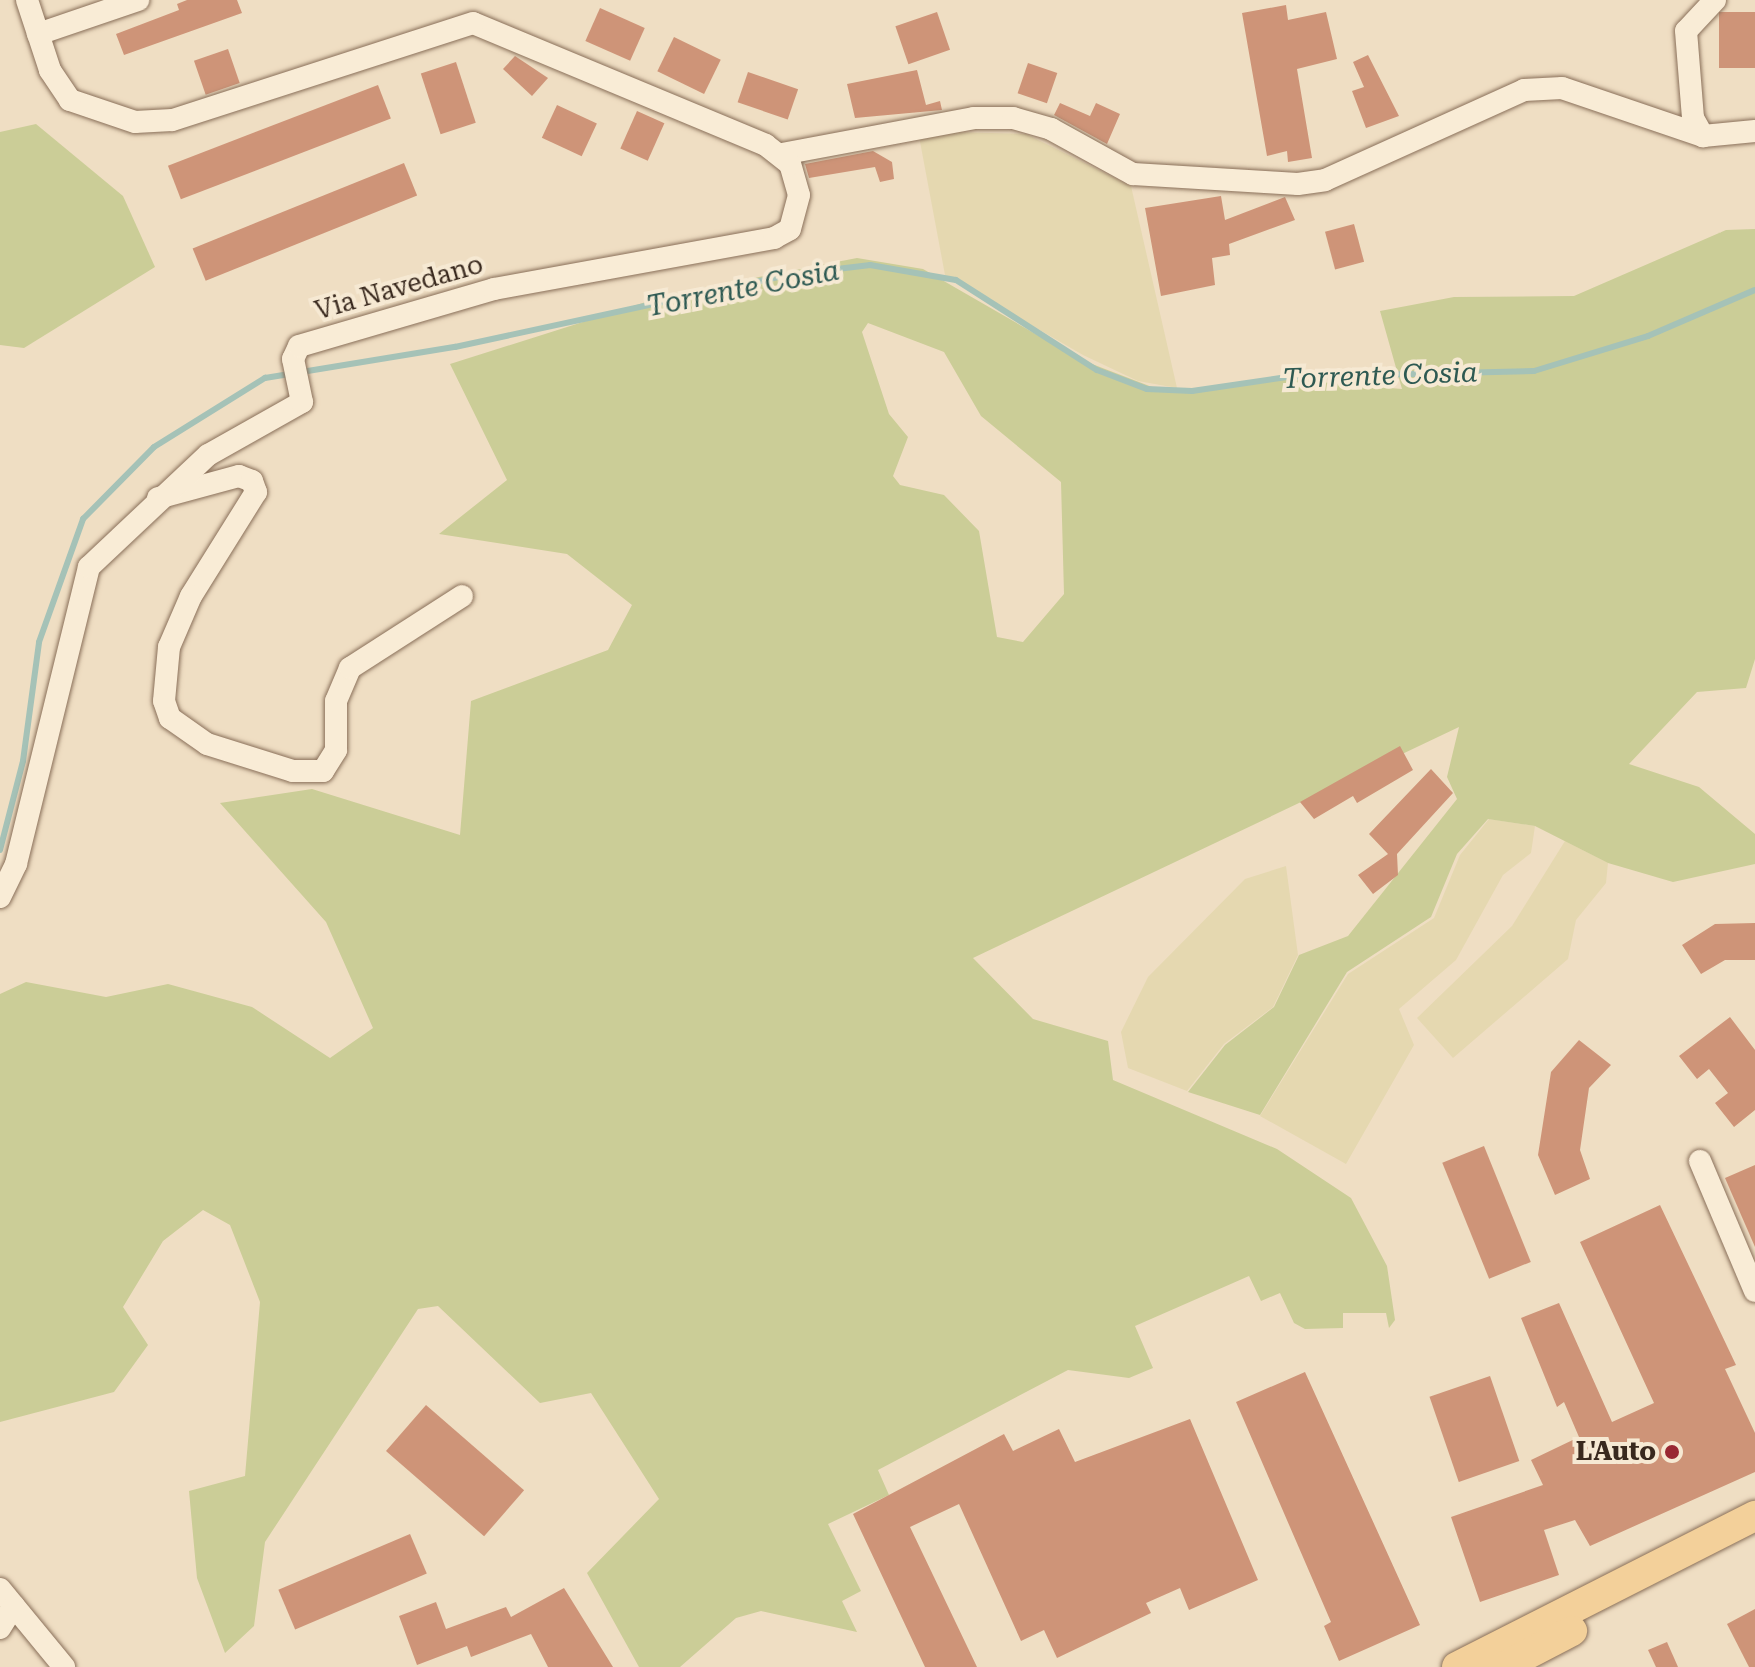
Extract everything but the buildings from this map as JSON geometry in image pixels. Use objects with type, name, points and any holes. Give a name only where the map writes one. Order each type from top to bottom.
[{"type":"main road","points":[[1537,1637],[1576,1606],[1755,1516]]},
{"type":"main road","points":[[1457,1667],[1493,1663],[1537,1637],[1755,1537]]},
{"type":"street","points":[[27,0],[38,34],[70,100],[135,122],[172,120],[473,23],[782,154],[974,118],[1013,118],[1051,129],[1133,174],[1298,184],[1325,180],[1524,90],[1562,88],[1703,136],[1755,131]]},
{"type":"street","points":[[38,34],[138,0]]},
{"type":"street","points":[[1703,136],[1693,118],[1686,31],[1715,0]]},
{"type":"street","name":"Via Navedano","points":[[0,897],[16,864],[89,567],[158,498],[208,455],[302,402],[293,359],[312,341],[494,289],[759,242],[790,229],[799,195],[782,154]]},
{"type":"street","points":[[158,498],[239,476],[252,481],[256,492],[191,596],[169,647],[164,701],[170,718],[207,744],[293,771],[323,771],[336,750],[336,701],[350,668],[462,596]]},
{"type":"street","points":[[1700,1161],[1755,1291]]},
{"type":"street","points":[[0,1628],[7,1598]]},
{"type":"street","points":[[7,1598],[64,1667]]},
{"type":"shaded area","points":[[918,131],[1026,134],[1131,186],[1177,388],[1138,381],[1083,355],[945,275]]},
{"type":"shaded area","points":[[1489,819],[1535,826],[1531,853],[1503,875],[1456,960],[1399,1009],[1414,1045],[1346,1164],[1260,1116],[1348,974],[1434,918],[1460,855]]},
{"type":"shaded area","points":[[1565,841],[1608,863],[1606,883],[1576,920],[1568,959],[1453,1058],[1417,1018],[1512,926]]},
{"type":"shaded area","points":[[1286,866],[1298,955],[1273,1007],[1224,1044],[1187,1091],[1128,1068],[1121,1032],[1148,977],[1245,879]]},
{"type":"green space","points":[[36,124],[123,196],[155,267],[24,348],[0,345],[0,132]]},
{"type":"green space","points":[[1755,229],[1755,659],[1746,688],[1697,692],[1629,764],[1699,787],[1755,834],[1755,864],[1673,882],[1608,863],[1535,826],[1488,819],[1457,854],[1431,917],[1347,972],[1260,1115],[1188,1092],[1225,1045],[1274,1007],[1299,955],[1348,936],[1457,799],[1447,777],[1459,727],[973,958],[1033,1019],[1108,1041],[1113,1080],[1277,1149],[1351,1198],[1387,1266],[1395,1320],[1389,1328],[1386,1313],[1343,1313],[1343,1328],[1305,1329],[1294,1323],[1280,1293],[1261,1301],[1249,1276],[1135,1326],[1153,1368],[1129,1378],[1068,1370],[878,1470],[889,1495],[828,1524],[861,1591],[842,1601],[857,1632],[761,1611],[736,1618],[680,1667],[639,1667],[587,1573],[659,1499],[591,1393],[540,1403],[438,1306],[418,1309],[265,1542],[254,1626],[225,1653],[197,1578],[189,1491],[245,1476],[260,1302],[230,1225],[203,1210],[163,1241],[123,1307],[148,1345],[114,1392],[0,1422],[0,994],[26,982],[106,997],[168,984],[252,1007],[330,1058],[373,1028],[326,922],[220,803],[312,789],[460,835],[471,701],[608,650],[632,605],[567,554],[439,534],[507,480],[450,364],[671,294],[857,258],[923,269],[1079,359],[1165,392],[1284,379],[1402,389],[1380,311],[1454,297],[1574,296],[1726,230]],"holes":[[[868,323],[944,352],[981,416],[1061,482],[1064,594],[1023,642],[997,637],[979,531],[944,495],[900,485],[893,476],[908,437],[889,414],[862,332]]]},
{"type":"waterway","name":"Torrente Cosia","points":[[0,850],[23,761],[39,642],[83,519],[154,447],[265,378],[455,347],[787,275],[870,265],[956,280],[1097,370],[1147,389],[1192,391],[1287,377],[1534,371],[1648,336],[1755,290]]},
{"type":"place","name":"L'Auto","points":[[1672,1452]]}]
